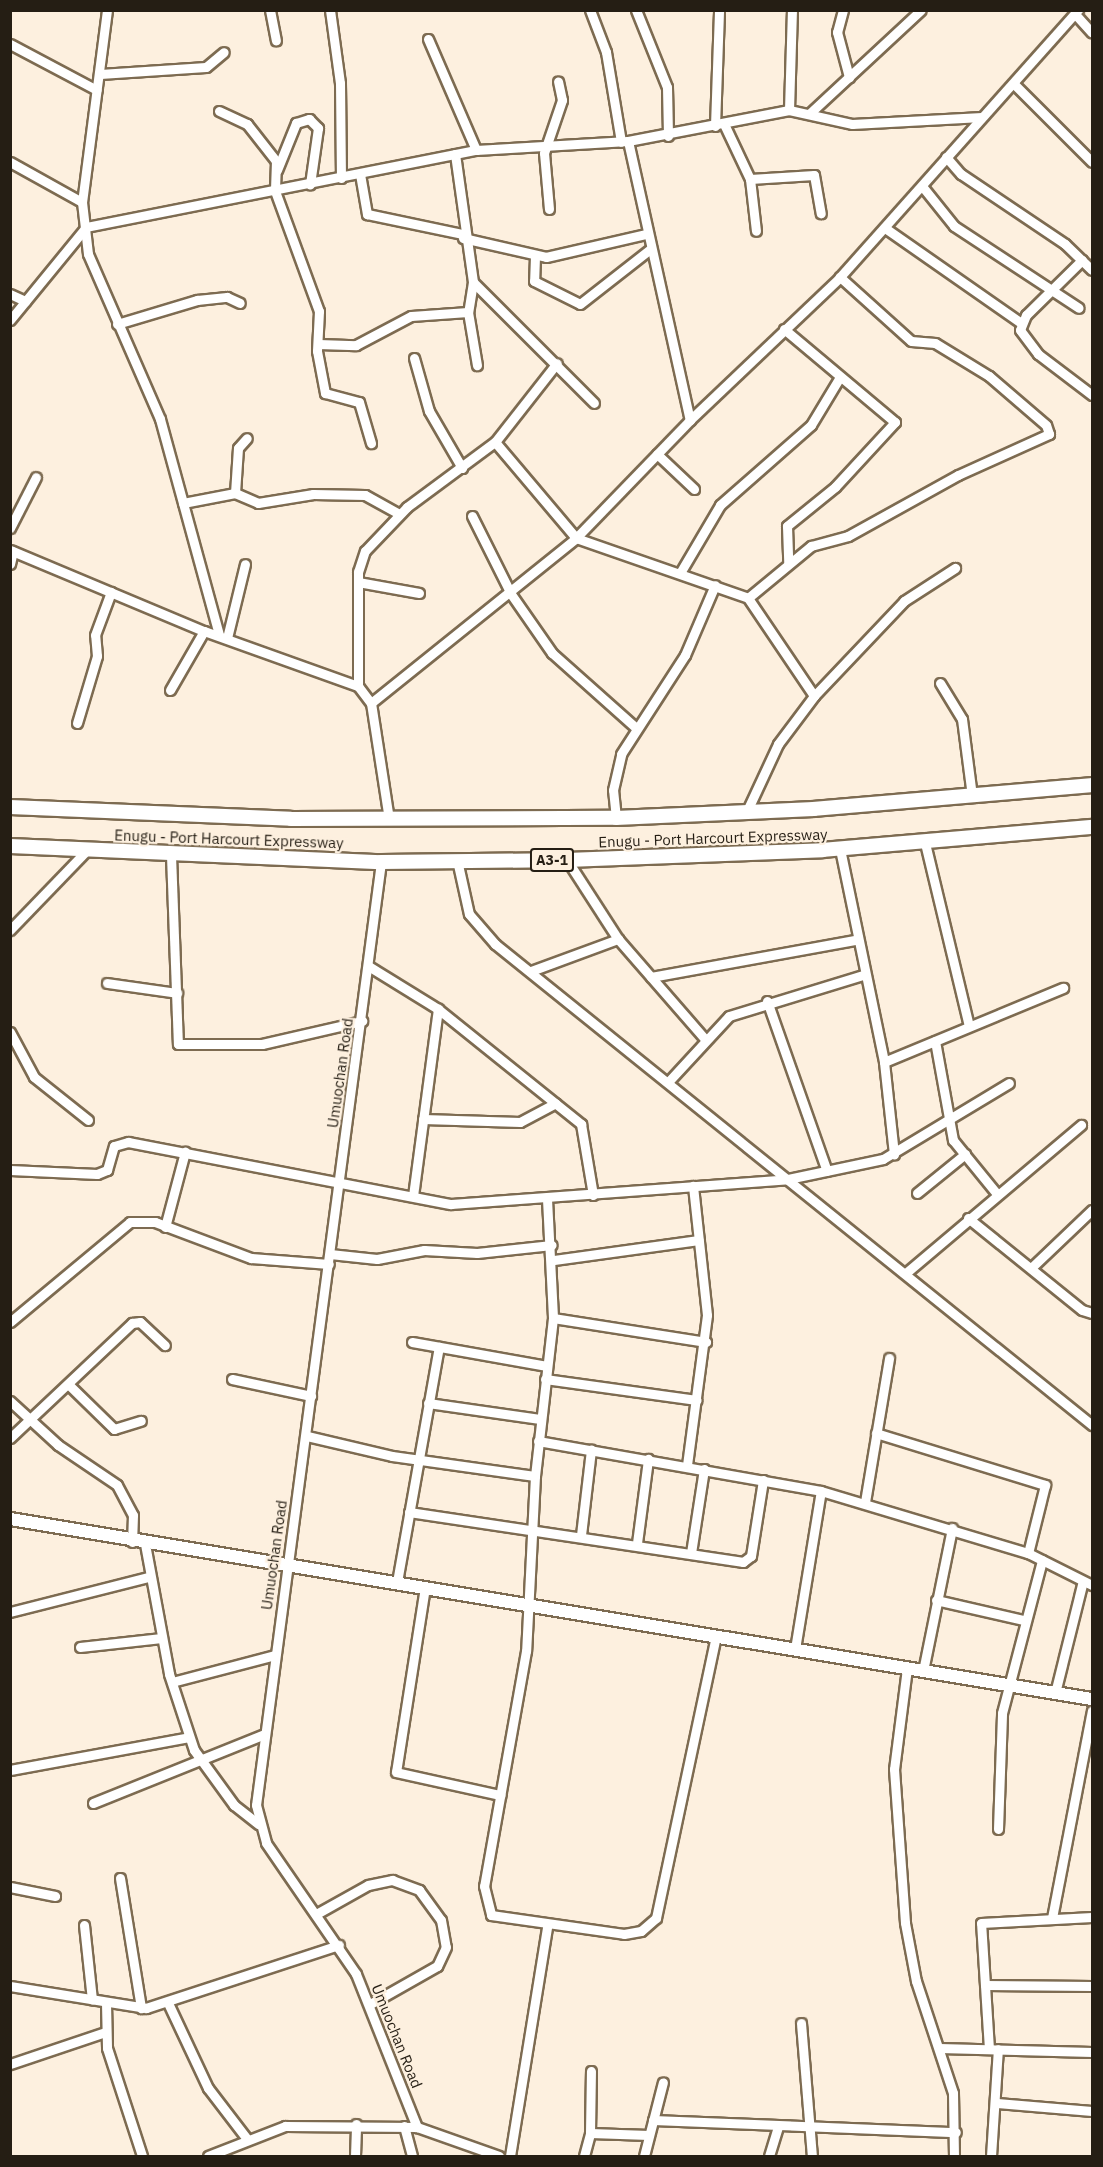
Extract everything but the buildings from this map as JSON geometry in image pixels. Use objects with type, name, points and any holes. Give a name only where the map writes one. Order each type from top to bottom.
[{"type":"highway","name":"Enugu - Port Harcourt Expressway","points":[[10,807],[389,819],[616,818],[746,813],[1092,785]]},
{"type":"highway","name":"Enugu - Port Harcourt Expressway","points":[[10,846],[171,855],[381,862],[567,860],[840,849],[1092,827]]},
{"type":"main road","points":[[10,1519],[132,1542],[397,1582],[1092,1699]]},
{"type":"street","points":[[107,10],[82,202],[88,254],[160,419],[223,637]]},
{"type":"street","points":[[270,10],[276,40]]},
{"type":"street","points":[[330,10],[340,83],[341,178]]},
{"type":"street","points":[[590,10],[606,52],[649,250],[690,420]]},
{"type":"street","points":[[636,10],[667,87],[668,136]]},
{"type":"street","points":[[719,10],[720,125],[750,179],[756,231]]},
{"type":"street","points":[[789,110],[792,10]]},
{"type":"street","points":[[843,10],[837,32],[849,77]]},
{"type":"street","points":[[810,113],[913,14],[921,10]]},
{"type":"street","points":[[370,703],[511,594],[576,538],[690,420],[840,278],[1076,12],[1092,33]]},
{"type":"street","points":[[428,39],[476,150]]},
{"type":"street","points":[[10,44],[96,90]]},
{"type":"street","points":[[100,74],[206,67],[224,52]]},
{"type":"street","points":[[549,209],[546,145],[562,100],[558,81]]},
{"type":"street","points":[[1014,84],[1092,162]]},
{"type":"street","points":[[10,320],[86,227],[476,150],[625,141],[668,136],[789,110],[852,124],[982,117]]},
{"type":"street","points":[[219,111],[253,129],[273,157],[276,174],[275,191],[319,311],[318,344],[325,393],[359,402],[370,443]]},
{"type":"street","points":[[276,174],[296,123],[309,119],[318,128],[310,184]]},
{"type":"street","points":[[455,154],[463,236],[473,282],[473,300],[468,312],[477,365]]},
{"type":"street","points":[[946,157],[961,174],[1089,264],[1056,290],[1021,323]]},
{"type":"street","points":[[10,162],[82,202]]},
{"type":"street","points":[[10,169],[22,169]]},
{"type":"street","points":[[360,174],[367,214],[463,236],[535,256],[609,246],[646,234]]},
{"type":"street","points":[[750,179],[812,175],[821,213]]},
{"type":"street","points":[[922,186],[954,226],[1056,290],[1079,308]]},
{"type":"street","points":[[885,228],[1021,323],[1023,337],[1038,354],[1092,395]]},
{"type":"street","points":[[535,256],[534,281],[580,304],[649,250]]},
{"type":"street","points":[[748,598],[811,546],[848,536],[958,475],[1049,434],[1046,425],[989,376],[935,343],[911,341],[840,278]]},
{"type":"street","points":[[473,282],[594,403]]},
{"type":"street","points":[[10,294],[25,301]]},
{"type":"street","points":[[473,300],[489,296]]},
{"type":"street","points":[[117,324],[188,302],[227,297],[240,303]]},
{"type":"street","points":[[318,344],[356,345],[411,316],[468,312]]},
{"type":"street","points":[[784,329],[892,418],[894,428],[835,487],[792,519],[784,538],[788,563]]},
{"type":"street","points":[[414,358],[429,411],[462,468]]},
{"type":"street","points":[[358,686],[358,582],[365,551],[399,514],[495,442],[556,363]]},
{"type":"street","points":[[680,573],[720,505],[811,425],[840,377]]},
{"type":"street","points":[[235,493],[238,448],[247,438]]},
{"type":"street","points":[[495,442],[576,538],[748,598],[814,696]]},
{"type":"street","points":[[657,454],[694,489]]},
{"type":"street","points":[[10,528],[36,477]]},
{"type":"street","points":[[183,503],[235,493],[258,503],[313,494],[365,495],[399,514]]},
{"type":"street","points":[[472,516],[511,594],[572,674],[635,727]]},
{"type":"street","points":[[10,564],[12,550],[204,631],[358,686],[370,703],[389,819]]},
{"type":"street","points":[[223,637],[246,564]]},
{"type":"street","points":[[746,813],[778,744],[814,696],[904,601],[955,568]]},
{"type":"street","points":[[358,582],[419,593]]},
{"type":"street","points":[[616,818],[615,772],[635,727],[685,656],[715,585]]},
{"type":"street","points":[[77,723],[97,656],[95,635],[111,592]]},
{"type":"street","points":[[170,690],[204,631]]},
{"type":"street","points":[[940,683],[962,719],[972,796]]},
{"type":"street","points":[[925,843],[969,1026]]},
{"type":"street","points":[[840,849],[855,940],[884,1062],[894,1154]]},
{"type":"street","points":[[10,930],[87,850]]},
{"type":"street","points":[[171,855],[178,1044],[262,1044],[362,1021]]},
{"type":"street","points":[[567,860],[618,939],[704,1038]]},
{"type":"street","points":[[457,861],[464,902],[478,927],[788,1179],[907,1272],[1092,1425]]},
{"type":"street","name":"Umuochan Road","points":[[381,862],[370,967],[275,1655],[265,1734],[258,1824],[339,1945],[370,2004],[417,2127]]},
{"type":"street","points":[[531,971],[618,939]]},
{"type":"street","points":[[651,977],[855,940]]},
{"type":"street","points":[[370,967],[438,1009],[555,1103],[585,1131],[593,1195]]},
{"type":"street","points":[[669,1081],[704,1038],[729,1016],[767,1001],[863,975]]},
{"type":"street","points":[[107,984],[177,993]]},
{"type":"street","points":[[884,1062],[1063,988]]},
{"type":"street","points":[[767,1001],[827,1171]]},
{"type":"street","points":[[413,1196],[438,1009]]},
{"type":"street","points":[[10,1032],[34,1077],[88,1120]]},
{"type":"street","points":[[935,1041],[953,1140],[997,1194]]},
{"type":"street","points":[[10,1170],[97,1174],[107,1170],[114,1146],[128,1142],[341,1181],[451,1204],[547,1199],[788,1179],[894,1154],[950,1122],[1009,1083]]},
{"type":"street","points":[[423,1119],[520,1122],[555,1103]]},
{"type":"street","points":[[907,1272],[968,1218],[1081,1125]]},
{"type":"street","points":[[165,1227],[185,1152]]},
{"type":"street","points":[[917,1194],[965,1154]]},
{"type":"street","points":[[687,1465],[706,1342],[693,1186]]},
{"type":"street","points":[[547,1199],[554,1260],[553,1318],[535,1476],[531,1605],[484,1887],[488,1910],[501,1920],[624,1934],[641,1931],[656,1918],[716,1636]]},
{"type":"street","points":[[1031,1268],[1092,1210]]},
{"type":"street","points":[[968,1218],[1082,1310],[1092,1313]]},
{"type":"street","points":[[10,1322],[130,1222],[165,1227],[252,1258],[377,1258],[424,1250],[477,1252],[552,1245]]},
{"type":"street","points":[[554,1260],[699,1240]]},
{"type":"street","points":[[553,1318],[706,1342]]},
{"type":"street","points":[[10,1438],[33,1421],[132,1323],[140,1322],[165,1345]]},
{"type":"street","points":[[412,1342],[547,1366]]},
{"type":"street","points":[[397,1582],[439,1347]]},
{"type":"street","points":[[865,1502],[889,1358]]},
{"type":"street","points":[[232,1378],[311,1396]]},
{"type":"street","points":[[545,1379],[697,1400]]},
{"type":"street","points":[[69,1384],[114,1429],[141,1421]]},
{"type":"street","points":[[10,1401],[124,1493],[133,1515],[132,1542]]},
{"type":"street","points":[[428,1403],[540,1419]]},
{"type":"street","points":[[876,1433],[1045,1485],[1028,1553]]},
{"type":"street","points":[[307,1436],[418,1460],[535,1476]]},
{"type":"street","points":[[538,1441],[704,1468],[865,1502],[1028,1553],[1092,1585]]},
{"type":"street","points":[[581,1535],[591,1450]]},
{"type":"street","points":[[637,1543],[648,1459]]},
{"type":"street","points":[[691,1553],[704,1468]]},
{"type":"street","points":[[409,1512],[533,1533],[581,1535],[748,1560],[763,1480]]},
{"type":"street","points":[[795,1649],[821,1491]]},
{"type":"street","points":[[923,1671],[952,1528]]},
{"type":"street","points":[[145,1544],[148,1577],[172,1682],[189,1737],[200,1760],[234,1804],[258,1824]]},
{"type":"street","points":[[998,1829],[1000,1728],[1023,1620],[1042,1560]]},
{"type":"street","points":[[10,1612],[148,1577]]},
{"type":"street","points":[[1055,1693],[1083,1581]]},
{"type":"street","points":[[425,1587],[396,1772],[500,1796]]},
{"type":"street","points":[[936,1600],[1023,1620]]},
{"type":"street","points":[[80,1647],[162,1638]]},
{"type":"street","points":[[172,1682],[275,1655]]},
{"type":"street","points":[[907,1668],[894,1769],[900,1864],[909,1953],[953,2093],[956,2132],[954,2157]]},
{"type":"street","points":[[1052,1918],[1092,1711]]},
{"type":"street","points":[[93,1803],[265,1734]]},
{"type":"street","points":[[10,1770],[189,1737]]},
{"type":"street","points":[[120,1878],[141,2008]]},
{"type":"street","points":[[318,1913],[368,1885],[392,1880],[418,1890],[441,1920],[446,1947],[436,1966],[370,2004]]},
{"type":"street","points":[[10,1887],[55,1896]]},
{"type":"street","points":[[991,2157],[997,2103],[981,1923],[1092,1917]]},
{"type":"street","points":[[84,1925],[92,2000]]},
{"type":"street","points":[[510,2157],[547,1927]]},
{"type":"street","points":[[10,1986],[141,2008],[168,2003],[224,1979],[339,1945]]},
{"type":"street","points":[[986,1985],[1092,1986]]},
{"type":"street","points":[[106,2003],[105,2032],[142,2157]]},
{"type":"street","points":[[168,2003],[208,2088],[247,2139]]},
{"type":"street","points":[[801,2023],[812,2157]]},
{"type":"street","points":[[10,2064],[105,2032]]},
{"type":"street","points":[[939,2048],[1092,2052]]},
{"type":"street","points":[[584,2157],[590,2133],[591,2070]]},
{"type":"street","points":[[644,2157],[663,2082]]},
{"type":"street","points":[[997,2103],[1092,2111]]},
{"type":"street","points":[[653,2120],[778,2127],[956,2132]]},
{"type":"street","points":[[354,2157],[356,2124]]},
{"type":"street","points":[[208,2157],[231,2152],[247,2139],[285,2126],[356,2124],[417,2127],[499,2157]]},
{"type":"street","points":[[404,2126],[412,2157]]},
{"type":"street","points":[[769,2157],[778,2127]]},
{"type":"street","points":[[590,2133],[649,2135]]}]
